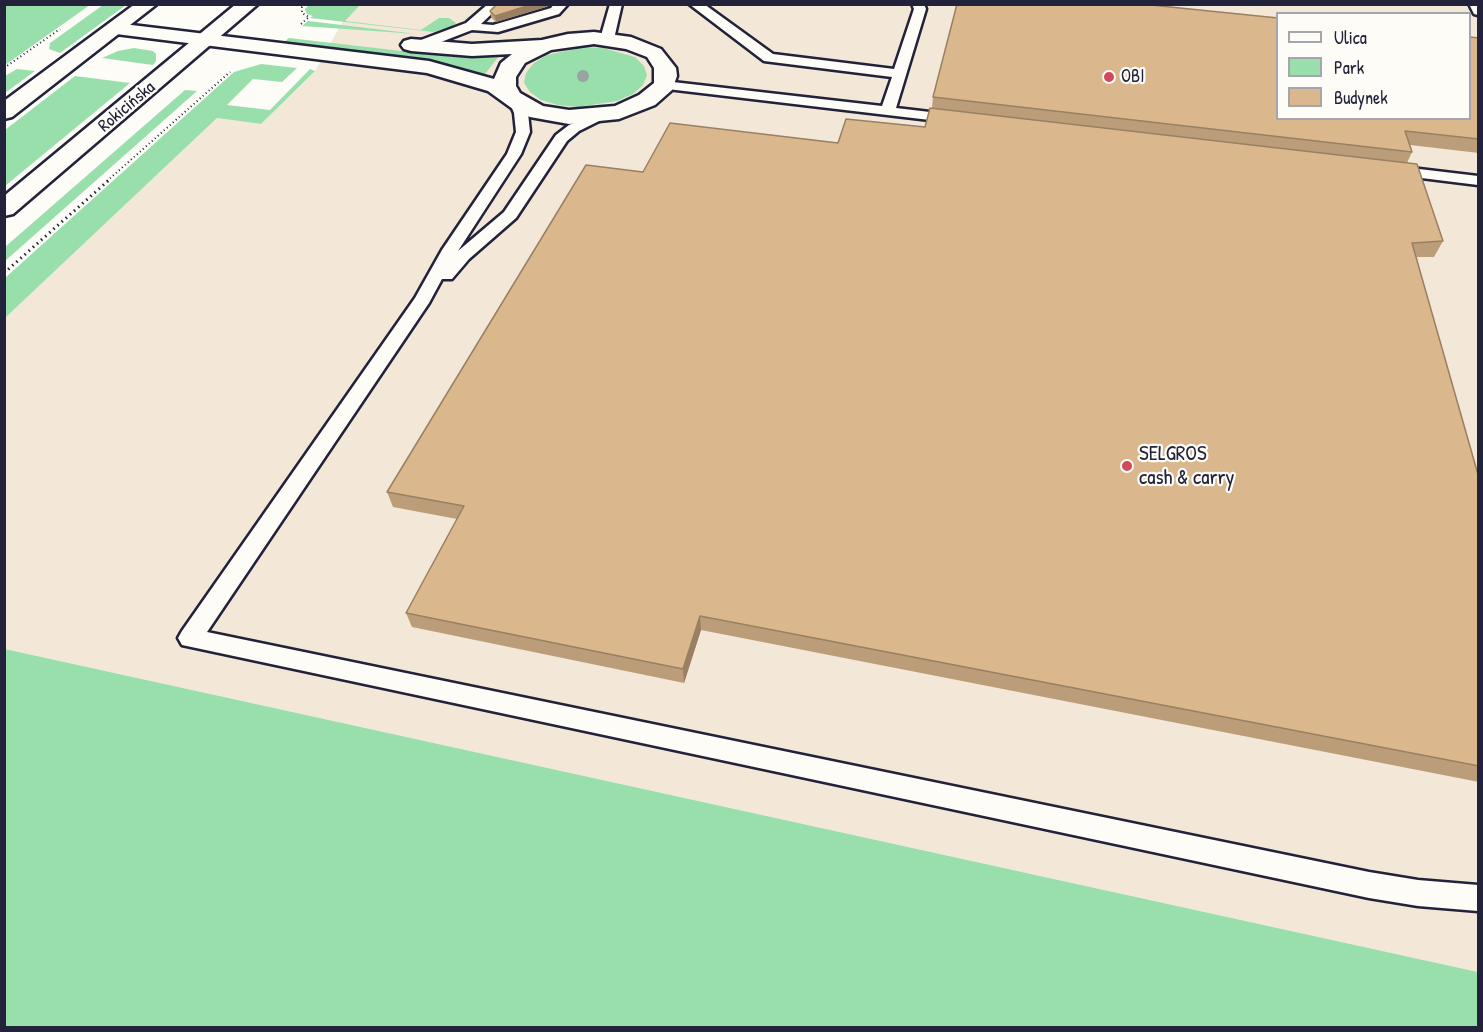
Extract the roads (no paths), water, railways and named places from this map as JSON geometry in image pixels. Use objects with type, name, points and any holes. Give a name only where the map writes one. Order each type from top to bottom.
[{"type":"street","name":"Rokicińska","points":[[4,209],[249,4]]},
{"type":"street","points":[[4,112],[142,9],[226,24],[418,46],[497,50],[544,46]]},
{"type":"street","points":[[115,29],[429,67],[480,81],[532,110],[552,115],[577,117],[602,116],[619,112],[647,100],[664,85],[665,68],[654,53],[631,43],[607,39],[568,40],[529,52],[509,68],[505,77],[505,86],[513,98]]},
{"type":"lane","points":[[418,46],[471,26],[496,4]]},
{"type":"lane","points":[[471,26],[493,29],[555,11],[562,4]]},
{"type":"lane","points":[[607,39],[616,4]]},
{"type":"lane","points":[[695,4],[769,58],[900,74]]},
{"type":"lane","points":[[888,111],[920,9],[918,4]]},
{"type":"lane","points":[[1475,4],[1479,11]]},
{"type":"lane","points":[[664,85],[971,121]]},
{"type":"lane","points":[[513,98],[523,125],[520,142],[450,250],[423,299],[190,639],[1369,885],[1418,893],[1479,898]]},
{"type":"lane","points":[[423,299],[463,255],[510,214],[524,197],[561,138],[574,128],[602,116]]},
{"type":"lane","points":[[1384,170],[1479,181]]},
{"type":"place","name":"OBI","points":[[1109,77]]},
{"type":"place","name":"SELGROS cash & carry","points":[[1127,466]]}]
